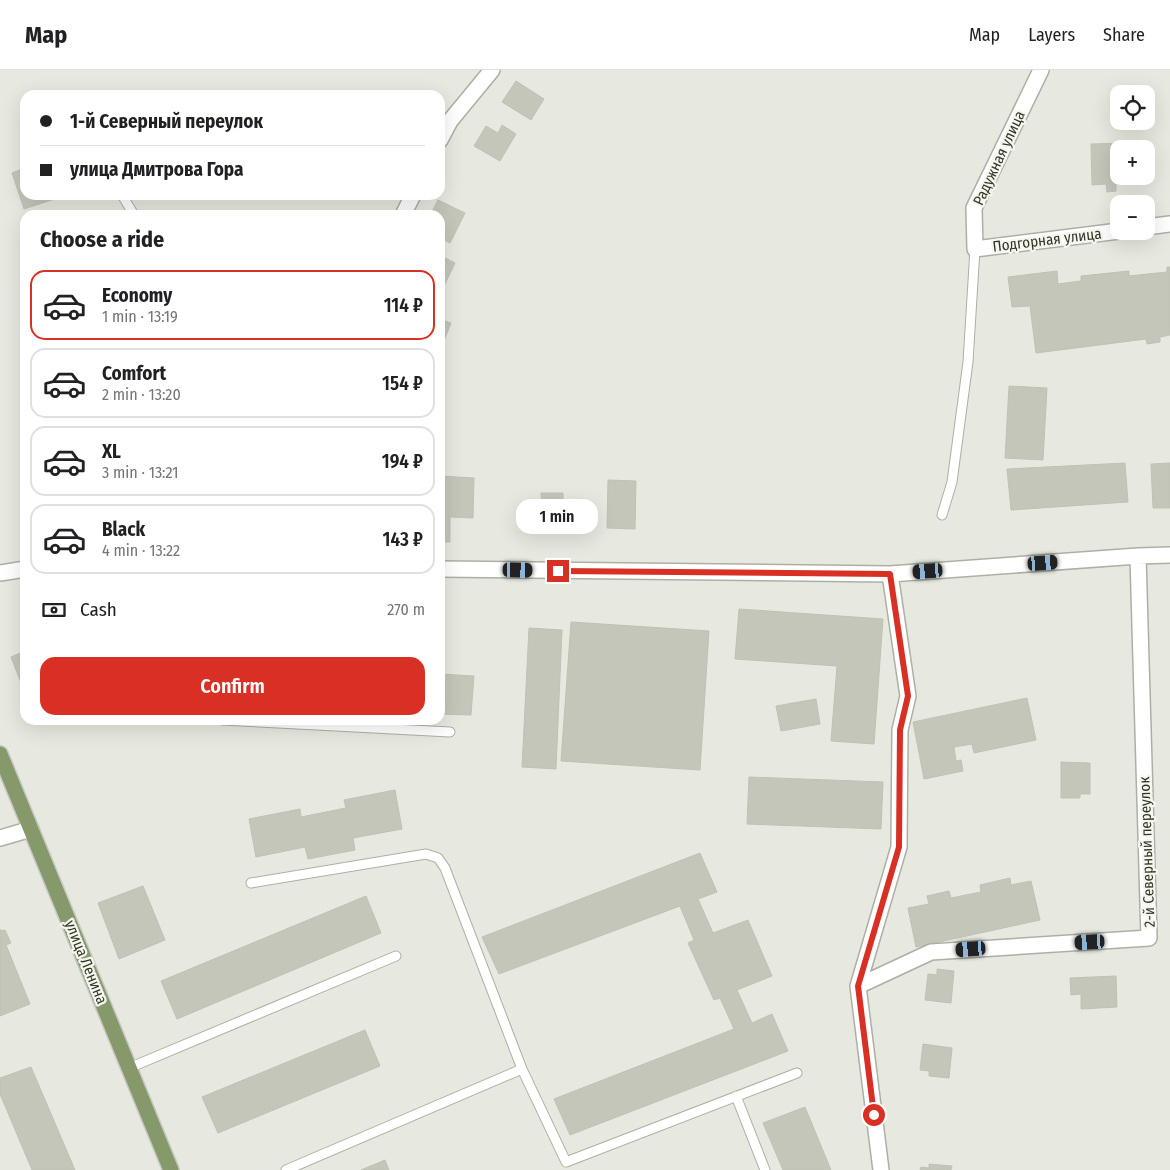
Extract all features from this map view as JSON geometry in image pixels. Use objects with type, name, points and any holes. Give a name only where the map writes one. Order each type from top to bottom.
[{"type":"main road","name":"улица Ленина","points":[[0,754],[171,1170]]},
{"type":"street","points":[[445,130],[450,120],[492,70]]},
{"type":"street","name":"Радужная улица","points":[[975,249],[974,208],[1040,70]]},
{"type":"street","points":[[1155,226],[1170,224]]},
{"type":"street","name":"Подгорная улица","points":[[975,249],[1110,232]]},
{"type":"street","points":[[445,569],[890,574],[1138,556],[1170,556]]},
{"type":"street","name":"2-й Северный переулок","points":[[858,986],[931,952],[1149,938],[1138,556]]},
{"type":"street","points":[[0,573],[20,570]]},
{"type":"street","points":[[881,1170],[858,986],[899,847],[900,730],[908,696],[890,574]]},
{"type":"street","points":[[0,838],[31,829]]},
{"type":"lane","points":[[942,515],[952,482],[968,362],[975,249]]},
{"type":"lane","points":[[317,725],[450,732]]},
{"type":"lane","points":[[251,883],[426,854],[438,858],[445,868],[522,1069],[566,1162],[797,1073]]},
{"type":"lane","points":[[129,1068],[396,956]]},
{"type":"lane","points":[[286,1170],[522,1069]]},
{"type":"lane","points":[[736,1096],[765,1170]]},
{"type":"building","points":[[516,81],[544,99],[531,120],[502,102]]},
{"type":"building","points":[[502,125],[516,134],[500,161],[474,146],[486,126],[498,133]]},
{"type":"building","points":[[1091,144],[1110,144],[1110,185],[1116,185],[1116,191],[1107,192],[1106,184],[1092,185]]},
{"type":"building","points":[[20,170],[20,197],[12,173]]},
{"type":"building","points":[[21,200],[52,200],[24,209]]},
{"type":"building","points":[[438,200],[465,213],[450,243],[445,240],[445,210],[433,210]]},
{"type":"building","points":[[445,258],[455,263],[445,284]]},
{"type":"building","points":[[1167,267],[1170,267],[1170,335],[1160,337],[1160,342],[1147,344],[1146,339],[1036,353],[1030,306],[1012,307],[1008,277],[1057,271],[1058,284],[1081,281],[1081,276],[1129,271],[1129,276],[1167,272]]},
{"type":"building","points":[[445,321],[451,323],[445,338]]},
{"type":"building","points":[[1009,386],[1047,388],[1043,460],[1005,458]]},
{"type":"building","points":[[1125,463],[1128,502],[1011,510],[1007,469]]},
{"type":"building","points":[[1170,463],[1170,508],[1153,508],[1151,464]]},
{"type":"building","points":[[445,476],[474,478],[473,518],[450,517],[450,542],[445,542]]},
{"type":"building","points":[[608,480],[636,481],[635,529],[607,528]]},
{"type":"building","points":[[541,493],[563,493],[564,530],[543,530]]},
{"type":"building","points":[[739,609],[883,619],[874,744],[831,741],[837,666],[735,659]]},
{"type":"building","points":[[571,622],[709,631],[700,770],[561,761]]},
{"type":"building","points":[[529,628],[562,630],[556,769],[522,767]]},
{"type":"building","points":[[20,653],[20,680],[11,657]]},
{"type":"building","points":[[445,674],[474,676],[471,715],[445,714]]},
{"type":"building","points":[[1027,698],[1036,740],[974,753],[972,744],[954,747],[956,761],[961,760],[963,771],[924,779],[913,722]]},
{"type":"building","points":[[816,699],[820,724],[781,731],[776,706]]},
{"type":"building","points":[[1061,762],[1090,763],[1090,794],[1080,794],[1080,798],[1061,798]]},
{"type":"building","points":[[749,777],[883,782],[881,829],[747,824]]},
{"type":"building","points":[[395,790],[402,829],[353,838],[355,850],[308,859],[305,847],[256,857],[249,819],[300,809],[301,817],[346,808],[344,800]]},
{"type":"building","points":[[700,853],[717,892],[698,899],[713,933],[748,920],[772,976],[737,990],[752,1023],[772,1014],[788,1051],[570,1135],[554,1099],[734,1029],[720,998],[714,1000],[688,943],[694,940],[680,906],[499,974],[482,937]]},
{"type":"building","points":[[1010,878],[1011,885],[1031,881],[1040,920],[916,947],[908,908],[929,904],[927,896],[949,891],[951,898],[981,892],[980,885]]},
{"type":"building","points":[[143,886],[165,940],[119,959],[98,903]]},
{"type":"building","points":[[366,896],[381,933],[177,1019],[161,981]]},
{"type":"building","points":[[0,929],[1,931],[5,930],[11,943],[6,945],[30,1004],[0,1016]]},
{"type":"building","points":[[937,969],[954,971],[951,1003],[925,1000],[928,974],[937,975]]},
{"type":"building","points":[[1116,976],[1117,1007],[1081,1009],[1081,994],[1071,995],[1070,978]]},
{"type":"building","points":[[365,1030],[380,1066],[218,1133],[202,1097]]},
{"type":"building","points":[[923,1044],[952,1048],[949,1078],[929,1076],[929,1071],[920,1070]]},
{"type":"building","points":[[31,1067],[75,1170],[32,1170],[0,1094],[0,1078]]},
{"type":"building","points":[[805,1107],[831,1170],[783,1170],[763,1123]]},
{"type":"building","points":[[385,1160],[389,1170],[361,1170]]},
{"type":"building","points":[[929,1164],[952,1166],[951,1170],[920,1170],[921,1167],[929,1168]]},
{"type":"route","points":[[558,571],[890,574],[908,696],[900,730],[899,847],[858,986],[874,1115]]}]
